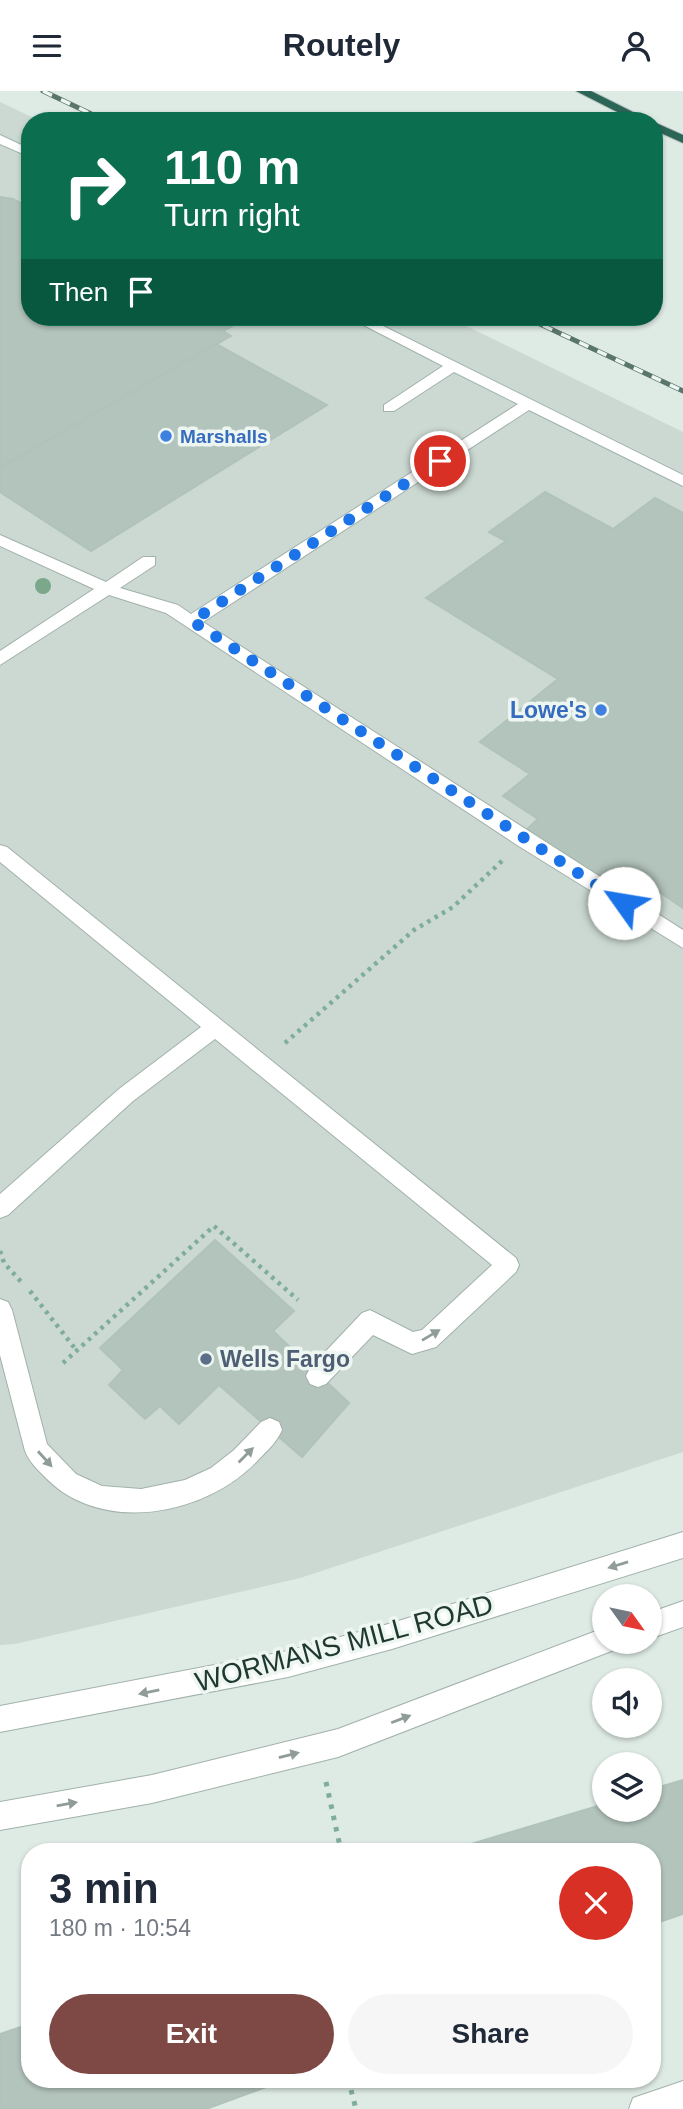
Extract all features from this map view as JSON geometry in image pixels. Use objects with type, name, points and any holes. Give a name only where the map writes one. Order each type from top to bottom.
[{"type":"highway","points":[[582,91],[626,112]]},
{"type":"highway","points":[[663,129],[683,139]]},
{"type":"street","points":[[0,139],[21,149]]},
{"type":"street","points":[[373,326],[683,481]]},
{"type":"street","points":[[389,408],[453,366]]},
{"type":"street","points":[[192,621],[528,404]]},
{"type":"street","points":[[0,540],[107,589],[172,609],[524,840],[683,940]]},
{"type":"street","points":[[0,659],[149,561]]},
{"type":"street","points":[[0,852],[508,1265],[428,1339],[412,1343],[370,1321],[318,1376]]},
{"type":"street","points":[[0,1207],[126,1095],[214,1028]]},
{"type":"street","points":[[3,1321],[37,1451],[67,1483],[102,1498],[141,1501],[185,1492],[220,1477],[243,1459],[270,1430]]},
{"type":"street","name":"WORMANS MILL ROAD","points":[[0,1719],[288,1664],[392,1636],[683,1545]]},
{"type":"street","points":[[662,1621],[683,1614]]},
{"type":"street","points":[[0,1816],[152,1789],[338,1743],[592,1646]]},
{"type":"street","points":[[644,2109],[683,2096]]},
{"type":"path","points":[[64,1363],[214,1226],[298,1300]]},
{"type":"path","points":[[0,1251],[4,1263],[39,1301],[77,1352]]},
{"type":"path","points":[[325,1777],[339,1843]]},
{"type":"path","points":[[350,2088],[356,2109]]},
{"type":"shaded area","points":[[0,102],[21,112],[21,326],[466,326],[683,432],[683,1452],[300,1578],[15,1644],[0,1645]]},
{"type":"building","points":[[0,197],[21,203],[21,326],[232,326],[223,331],[231,336],[0,468]]},
{"type":"building","name":"Marshalls","points":[[216,344],[327,405],[91,551],[0,492],[0,468]]},
{"type":"building","name":"Lowe's","points":[[545,492],[613,529],[655,498],[683,513],[683,908],[658,891],[641,906],[526,830],[538,819],[503,796],[530,774],[480,742],[558,679],[426,598],[506,541],[489,532]]},
{"type":"building","name":"Wells Fargo","points":[[215,1240],[294,1311],[273,1331],[349,1403],[302,1457],[219,1385],[179,1424],[160,1406],[145,1419],[109,1385],[123,1370],[100,1348]]},
{"type":"building","points":[[683,1780],[683,1914],[661,1921],[661,1843],[475,1843],[592,1808],[592,1822],[662,1822],[662,1786]]},
{"type":"building","points":[[21,2027],[21,2088],[263,2088],[206,2109],[0,2109],[0,2034]]},
{"type":"railway","points":[[43,91],[87,112]]},
{"type":"railway","points":[[544,326],[683,391]]},
{"type":"place","name":"Marshalls","points":[[166,436]]},
{"type":"place","name":"Lowe's","points":[[601,710]]},
{"type":"place","name":"Wells Fargo","points":[[206,1359]]},
{"type":"route","points":[[440,461],[192,621],[624,903]]}]
